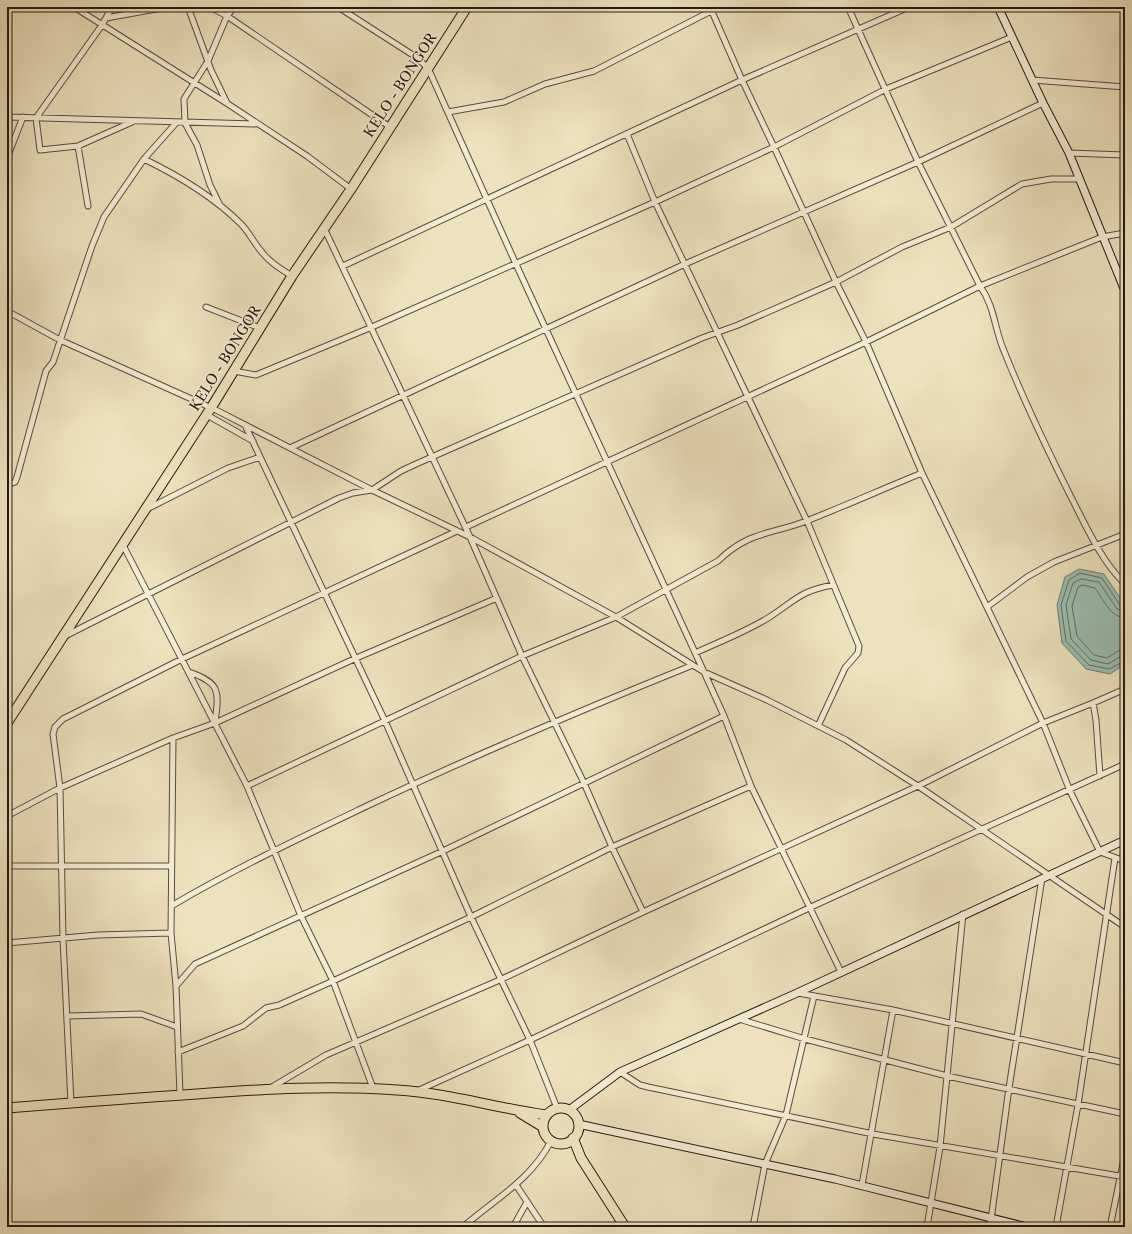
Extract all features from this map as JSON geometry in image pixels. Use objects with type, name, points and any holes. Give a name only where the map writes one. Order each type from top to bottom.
[{"type":"highway","name":"KELO - BONGOR","points":[[7,723],[61,638],[146,510],[292,276],[351,189],[467,7]]},
{"type":"highway","points":[[7,1108],[269,1089],[373,1088],[416,1091],[546,1115]]},
{"type":"highway","points":[[542,1127],[546,1115],[557,1108],[569,1110],[577,1118],[577,1134],[562,1144]]},
{"type":"highway","points":[[518,1111],[542,1127],[551,1141],[562,1144],[581,1158]]},
{"type":"highway","points":[[573,1138],[581,1158],[620,1225]]},
{"type":"street","points":[[74,7],[228,104],[256,124],[307,156],[351,189]]},
{"type":"street","points":[[112,7],[102,25],[36,118],[40,150],[78,146],[132,122]]},
{"type":"street","points":[[106,18],[167,7]]},
{"type":"street","points":[[188,7],[208,61],[228,104]]},
{"type":"street","points":[[210,7],[227,16],[390,127]]},
{"type":"street","points":[[220,205],[210,185],[197,145],[185,123],[184,99],[208,61],[227,16],[234,7]]},
{"type":"street","points":[[338,7],[416,57],[428,68],[515,262],[724,716],[751,786],[811,907],[841,972]]},
{"type":"street","points":[[448,112],[504,102],[545,84],[594,71],[711,9],[719,7]]},
{"type":"street","points":[[848,7],[918,162],[980,286],[988,298],[1003,349],[1032,419],[1098,546],[1112,569],[1125,584]]},
{"type":"street","points":[[343,266],[486,198],[742,80],[909,7]]},
{"type":"street","points":[[998,7],[1043,103],[1069,154],[1125,291]]},
{"type":"street","points":[[711,9],[742,80],[836,282],[866,342],[922,473],[1043,723],[1070,791],[1100,852],[1125,861]]},
{"type":"street","points":[[234,371],[256,375],[372,326],[515,262],[655,202],[774,147],[886,89],[1012,36]]},
{"type":"street","points":[[1032,80],[1125,87]]},
{"type":"street","points":[[290,448],[685,264],[918,162],[1043,103]]},
{"type":"street","points":[[7,117],[132,122],[256,124]]},
{"type":"street","points":[[7,158],[23,117]]},
{"type":"street","points":[[7,485],[15,482],[17,477],[46,372],[53,362],[92,246],[104,217],[144,159],[176,123]]},
{"type":"street","points":[[627,134],[655,202],[807,521],[858,646],[858,652],[845,668],[818,726]]},
{"type":"street","points":[[78,146],[88,206]]},
{"type":"street","points":[[1069,154],[1125,155]]},
{"type":"street","points":[[144,159],[174,173],[220,205],[242,225],[268,260],[292,276]]},
{"type":"street","points":[[61,638],[339,498],[353,493],[372,490],[401,471],[836,282],[902,247],[951,227],[1022,184],[1051,179],[1078,179]]},
{"type":"street","points":[[324,227],[466,527],[522,656],[584,783],[643,912]]},
{"type":"street","points":[[466,527],[866,342],[980,286],[1102,237],[1125,233]]},
{"type":"street","points":[[206,307],[260,328]]},
{"type":"street","points":[[7,311],[60,340],[209,411],[245,425],[372,490],[470,537],[616,617],[704,672],[767,700],[846,740],[1050,874],[1125,927]]},
{"type":"street","points":[[209,411],[253,441]]},
{"type":"street","points":[[245,425],[354,659],[385,721],[472,917],[530,1040],[557,1108]]},
{"type":"street","points":[[146,510],[228,468],[260,457]]},
{"type":"street","points":[[247,786],[522,656],[616,617],[718,561],[742,542],[773,530],[807,521],[922,473]]},
{"type":"street","points":[[72,1103],[60,867],[60,788],[52,734],[55,727],[63,719],[182,659],[457,531]]},
{"type":"street","points":[[987,606],[1027,577],[1054,562],[1098,546],[1125,534]]},
{"type":"street","points":[[123,545],[247,786],[301,916],[333,981],[357,1041],[373,1088]]},
{"type":"street","points":[[695,653],[768,618],[794,598],[807,591],[834,585]]},
{"type":"street","points":[[7,816],[60,788],[173,738],[215,723],[354,659],[497,598]]},
{"type":"street","points":[[172,905],[273,850],[413,784],[553,722],[693,665]]},
{"type":"street","points":[[189,672],[203,677],[215,686],[218,697],[215,723]]},
{"type":"street","points":[[269,1089],[326,1055],[502,979],[643,912],[918,786],[1043,723],[1125,689]]},
{"type":"street","points":[[1093,703],[1096,720],[1100,776]]},
{"type":"street","points":[[176,986],[195,964],[443,851],[724,716]]},
{"type":"street","points":[[173,738],[171,933],[176,986],[180,1095]]},
{"type":"street","points":[[416,1091],[530,1040],[811,907],[1070,791],[1125,764]]},
{"type":"street","points":[[178,1052],[243,1026],[266,1008],[333,981],[472,917],[612,847],[751,786]]},
{"type":"street","points":[[569,1110],[620,1072],[739,1020],[962,914],[1125,840]]},
{"type":"street","points":[[1056,1227],[1078,1105],[1108,915],[1115,858]]},
{"type":"street","points":[[7,866],[171,866]]},
{"type":"street","points":[[990,1227],[1009,1088],[1042,878]]},
{"type":"street","points":[[927,1227],[940,1147],[953,1024],[962,914]]},
{"type":"street","points":[[7,943],[98,935],[171,933]]},
{"type":"street","points":[[797,993],[893,1010],[1125,1062]]},
{"type":"street","points":[[753,1227],[765,1164],[786,1115],[814,996]]},
{"type":"street","points":[[862,1185],[893,1010]]},
{"type":"street","points":[[68,1016],[141,1014],[177,1027]]},
{"type":"street","points":[[739,1020],[885,1061],[947,1076],[1009,1088],[1078,1105],[1125,1114]]},
{"type":"street","points":[[620,1072],[640,1085],[648,1087],[872,1134],[940,1147],[1123,1176]]},
{"type":"street","points":[[578,1124],[862,1185],[1027,1227]]},
{"type":"street","points":[[463,1227],[516,1185],[535,1167],[551,1141]]},
{"type":"street","points":[[1110,1227],[1123,1176],[1125,1154]]},
{"type":"street","points":[[516,1185],[544,1227]]},
{"type":"street","points":[[513,1227],[527,1202]]},
{"type":"water","points":[[1079,569],[1104,574],[1125,605],[1125,664],[1110,674],[1086,669],[1062,643],[1057,605],[1065,577]]}]
